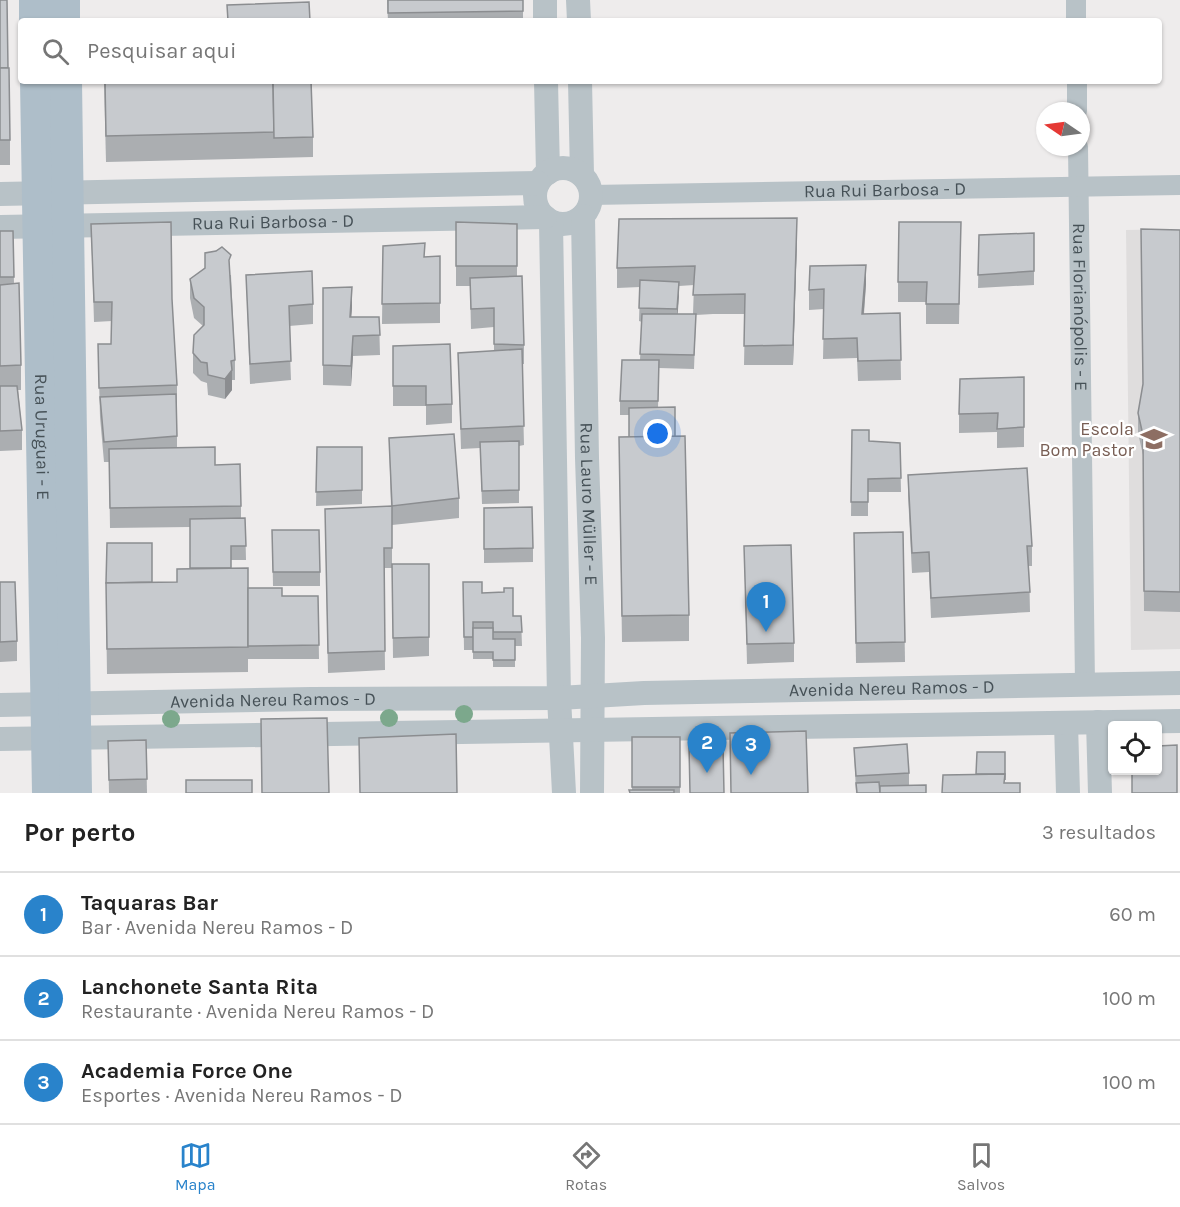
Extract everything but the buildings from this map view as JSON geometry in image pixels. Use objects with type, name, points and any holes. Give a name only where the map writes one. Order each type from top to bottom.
[{"type":"main road","points":[[35,0],[35,18]]},
{"type":"main road","points":[[64,0],[64,18]]},
{"type":"main road","name":"Rua Uruguai - E","points":[[36,84],[53,193]]},
{"type":"main road","name":"Rua Uruguai - E","points":[[48,793],[61,738],[53,193],[66,84]]},
{"type":"main road","name":"Rua Uruguai - E","points":[[61,738],[76,793]]},
{"type":"street","points":[[545,0],[545,18]]},
{"type":"street","points":[[578,0],[579,18]]},
{"type":"street","points":[[1076,0],[1076,18]]},
{"type":"street","points":[[543,178],[566,168],[574,170],[585,196],[568,224],[560,224],[548,219],[539,210],[536,201],[536,192],[543,178],[546,84]]},
{"type":"street","name":"Rua Lauro Müller - E","points":[[580,84],[585,196],[587,458],[593,638],[599,731],[592,793]]},
{"type":"street","points":[[1077,84],[1077,102]]},
{"type":"street","name":"Rua Florianópolis - E","points":[[1078,156],[1085,684]]},
{"type":"street","name":"Rua Rui Barbosa - D","points":[[0,194],[543,178]]},
{"type":"street","name":"Rua Rui Barbosa - D","points":[[585,196],[1180,185]]},
{"type":"street","name":"Rua Rui Barbosa - D","points":[[0,227],[548,219]]},
{"type":"street","name":"Rua Lauro Müller - E","points":[[548,219],[553,698],[551,732],[564,793]]},
{"type":"street","name":"Avenida Nereu Ramos - D","points":[[0,705],[311,699],[553,698],[1180,682]]},
{"type":"street","points":[[311,699],[313,734]]},
{"type":"street","name":"Avenida Nereu Ramos - D","points":[[0,739],[1180,721]]},
{"type":"street","points":[[1098,722],[1100,793]]},
{"type":"street","points":[[1066,723],[1068,793]]},
{"type":"shaded area","name":"Escola Bom Pastor","points":[[1180,229],[1180,649],[1131,650],[1126,230]]},
{"type":"place","name":"Escola Bom Pastor","points":[[1154,439]]},
{"type":"place","name":"Taquaras Bar","points":[[766,632]]},
{"type":"place","name":"Lanchonete Santa Rita","points":[[707,773]]},
{"type":"place","name":"Academia Force One","points":[[751,775]]}]
